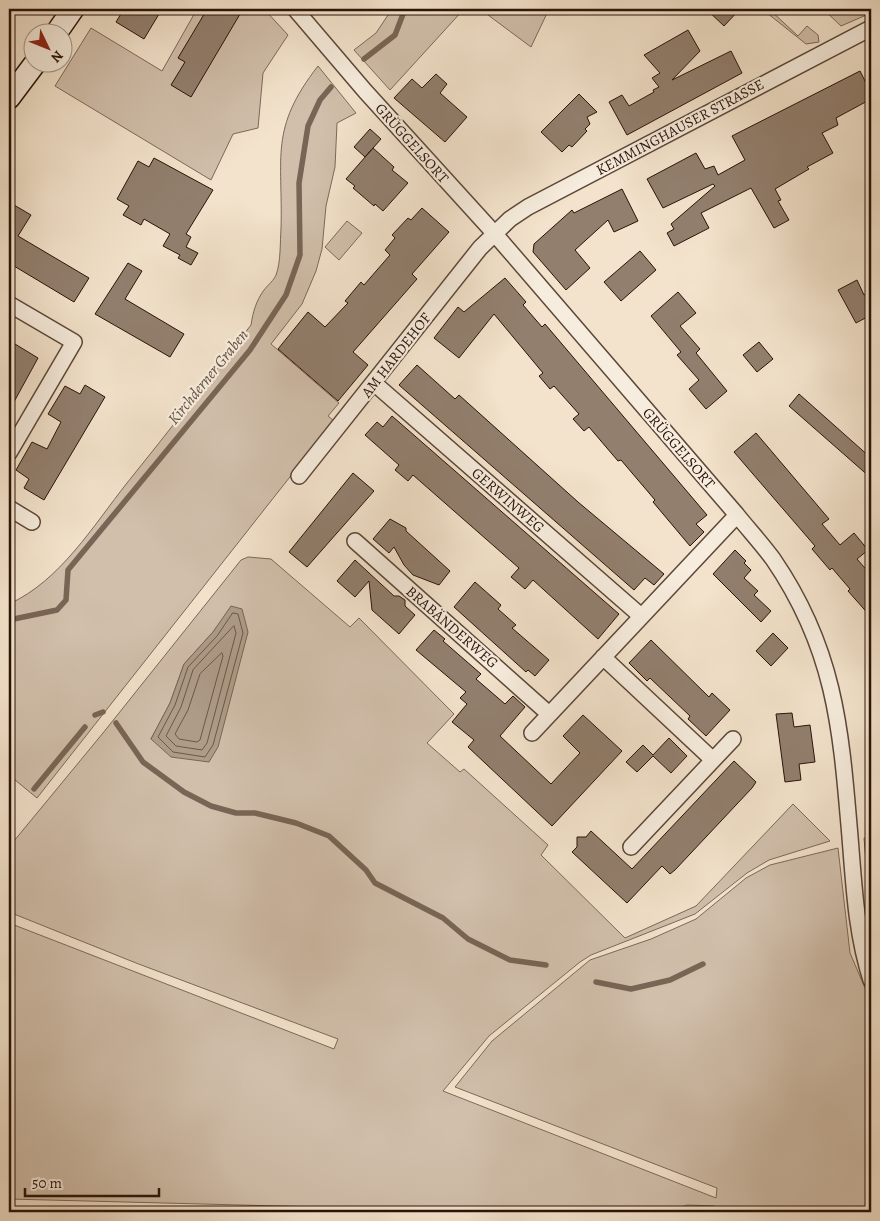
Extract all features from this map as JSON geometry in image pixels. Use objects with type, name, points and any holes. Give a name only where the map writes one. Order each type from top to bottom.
[{"type":"main road","points":[[64,22],[73,9]]},
{"type":"main road","points":[[9,98],[28,72]]},
{"type":"street","name":"GRÜGGELSORT","points":[[295,9],[365,91],[494,234],[737,515],[772,558],[794,594],[825,661],[839,721],[858,928],[871,980]]},
{"type":"street","name":"KEMMINGHAUSER STRASSE","points":[[494,234],[528,207],[871,28]]},
{"type":"street","name":"AM HARDEHOF","points":[[299,476],[480,248],[494,234]]},
{"type":"street","points":[[9,304],[74,342],[9,453]]},
{"type":"street","name":"GERWINWEG","points":[[374,383],[641,616]]},
{"type":"street","points":[[9,508],[32,522]]},
{"type":"street","points":[[532,733],[737,515]]},
{"type":"street","name":"BRABÄNDERWEG","points":[[355,541],[550,714]]},
{"type":"street","points":[[603,657],[713,760]]},
{"type":"street","points":[[631,847],[734,739]]},
{"type":"shaded area","points":[[197,9],[264,9],[288,35],[263,73],[258,128],[233,134],[211,180],[55,86],[64,72],[72,72],[72,59],[91,28],[162,71]]},
{"type":"shaded area","points":[[392,9],[464,9],[390,90],[354,50],[376,33]]},
{"type":"shaded area","points":[[480,9],[549,9],[531,47]]},
{"type":"shaded area","points":[[762,9],[769,9],[798,36],[807,26],[818,35],[819,42],[806,44]]},
{"type":"shaded area","points":[[823,9],[871,9],[871,13],[841,26]]},
{"type":"shaded area","points":[[318,66],[356,113],[337,123],[335,167],[326,206],[322,249],[316,271],[302,304],[271,344],[339,403],[328,416],[334,421],[37,798],[9,775],[9,604],[27,594],[44,581],[74,551],[251,325],[257,302],[278,270],[281,229],[281,162],[285,126],[302,88]]},
{"type":"shaded area","points":[[347,221],[362,233],[339,260],[325,247]]},
{"type":"shaded area","points":[[248,557],[271,559],[350,627],[359,618],[454,714],[427,743],[460,772],[464,769],[548,845],[541,855],[625,938],[696,906],[793,804],[830,841],[769,860],[747,873],[695,914],[591,955],[580,962],[489,1036],[443,1091],[716,1198],[717,1188],[455,1087],[492,1041],[590,960],[651,939],[696,919],[746,878],[770,865],[838,848],[850,953],[871,1002],[871,1212],[715,1212],[715,1206],[687,1205],[669,1212],[510,1212],[9,1199],[9,923],[334,1049],[338,1039],[136,963],[9,912],[9,847],[241,560]],"holes":[[[232,606],[151,739],[170,703],[184,664],[213,632]]]},
{"type":"shaded area","points":[[864,838],[871,839],[871,923]]},
{"type":"water","points":[[231,606],[242,609],[248,632],[218,747],[209,762],[171,757],[151,739],[170,703],[184,664],[213,632]]},
{"type":"building","points":[[124,9],[162,9],[144,39],[116,22]]},
{"type":"building","points":[[216,9],[243,9],[191,97],[171,85],[185,62],[178,58],[206,11],[212,15]]},
{"type":"building","points":[[706,9],[740,9],[724,26]]},
{"type":"building","points":[[688,30],[700,51],[672,80],[731,51],[742,73],[627,135],[609,102],[622,95],[629,106],[654,92],[653,90],[659,87],[652,78],[660,73],[644,55]]},
{"type":"building","points":[[860,71],[866,83],[871,80],[871,99],[836,118],[838,125],[822,133],[833,153],[807,167],[809,169],[775,189],[781,200],[778,201],[789,220],[774,228],[751,188],[701,213],[709,228],[674,246],[667,233],[674,229],[671,224],[715,186],[713,184],[663,208],[647,179],[696,153],[705,169],[714,166],[718,175],[745,160],[732,136]]},
{"type":"building","points":[[436,74],[447,84],[440,93],[467,117],[445,142],[394,98],[412,79],[422,88]]},
{"type":"building","points":[[579,94],[597,112],[587,117],[590,124],[585,129],[587,131],[572,147],[569,145],[562,152],[541,132]]},
{"type":"building","points":[[370,129],[381,139],[365,157],[354,147]]},
{"type":"building","points":[[373,148],[394,167],[392,170],[408,183],[383,211],[375,204],[374,206],[353,188],[355,186],[346,179]]},
{"type":"building","points":[[154,158],[213,190],[186,234],[191,237],[186,247],[198,253],[191,265],[178,258],[180,255],[163,246],[170,234],[144,219],[141,225],[123,215],[129,206],[117,199],[138,161],[149,167]]},
{"type":"building","points":[[622,189],[638,221],[614,232],[608,220],[575,250],[590,268],[566,290],[533,252],[534,244],[572,210],[574,213]]},
{"type":"building","points":[[9,202],[31,215],[18,236],[89,278],[74,302],[9,263]]},
{"type":"building","points":[[422,208],[449,232],[412,274],[417,279],[353,352],[368,365],[338,401],[278,349],[308,312],[325,327],[348,303],[345,301],[361,282],[364,285],[390,255],[385,250],[395,238],[392,235],[408,218],[411,220]]},
{"type":"building","points":[[640,251],[656,270],[621,301],[604,282]]},
{"type":"building","points":[[128,263],[142,271],[125,299],[184,334],[170,357],[95,314]]},
{"type":"building","points":[[505,278],[526,302],[523,305],[542,327],[545,324],[707,515],[696,524],[704,532],[690,546],[621,460],[618,461],[589,427],[584,431],[573,419],[579,414],[554,386],[550,389],[539,376],[543,373],[494,314],[459,358],[434,338],[458,307],[464,312]]},
{"type":"building","points":[[857,280],[864,295],[871,290],[871,315],[856,323],[838,290]]},
{"type":"building","points":[[678,292],[696,313],[680,326],[700,349],[696,353],[727,391],[706,409],[689,389],[699,380],[677,355],[681,352],[651,316]]},
{"type":"building","points":[[759,342],[773,359],[757,372],[743,355]]},
{"type":"building","points":[[15,344],[38,358],[9,411],[9,355]]},
{"type":"building","points":[[417,365],[455,399],[459,395],[578,502],[664,574],[654,585],[645,578],[634,590],[399,385]]},
{"type":"building","points":[[85,385],[105,397],[44,500],[24,488],[29,479],[16,470],[32,442],[47,449],[61,422],[48,414],[65,386],[80,394]]},
{"type":"building","points":[[799,394],[871,458],[871,478],[789,406]]},
{"type":"building","points":[[392,416],[619,614],[598,639],[533,580],[525,589],[511,577],[519,568],[413,475],[408,481],[395,470],[399,465],[365,435],[377,422],[383,427]]},
{"type":"building","points":[[756,433],[829,519],[822,524],[840,545],[854,533],[868,550],[857,559],[871,575],[871,617],[848,591],[850,589],[832,568],[830,570],[812,549],[815,546],[734,452]]},
{"type":"building","points":[[353,473],[374,491],[307,567],[289,552]]},
{"type":"building","points":[[390,519],[406,528],[406,531],[450,571],[439,585],[413,575],[404,565],[394,547],[389,553],[373,539]]},
{"type":"building","points":[[735,550],[746,561],[744,563],[751,570],[744,578],[758,591],[754,595],[771,611],[761,622],[713,574]]},
{"type":"building","points":[[355,560],[394,596],[399,596],[405,600],[405,606],[415,615],[399,634],[372,610],[369,581],[355,597],[337,581]]},
{"type":"building","points":[[475,582],[501,605],[498,609],[516,625],[512,628],[549,660],[535,676],[528,670],[526,672],[454,607]]},
{"type":"building","points":[[434,630],[445,639],[443,641],[481,674],[476,679],[505,704],[513,696],[525,707],[500,736],[551,784],[580,753],[563,736],[583,715],[622,751],[552,826],[468,747],[474,740],[452,722],[467,704],[460,698],[466,692],[416,650]]},
{"type":"building","points":[[773,633],[788,648],[771,666],[756,651]]},
{"type":"building","points":[[651,640],[709,697],[712,693],[730,710],[706,736],[688,719],[690,716],[650,678],[647,681],[629,663]]},
{"type":"building","points":[[792,713],[794,727],[810,725],[815,762],[799,764],[801,780],[785,782],[776,714]]},
{"type":"building","points":[[669,738],[687,756],[671,773],[653,756],[637,772],[626,762],[643,745],[653,755]]},
{"type":"building","points":[[734,761],[756,782],[752,788],[675,870],[670,874],[662,866],[627,903],[572,852],[577,847],[577,837],[586,837],[591,831],[632,869]]},
{"type":"waterway","name":"Kirchderner Graben","points":[[364,59],[395,35],[405,9]]},
{"type":"waterway","name":"Kirchderner Graben","points":[[9,620],[57,610],[66,600],[68,570],[250,350],[286,295],[300,255],[299,183],[308,126],[320,100],[331,87]]},
{"type":"waterway","points":[[95,715],[103,712]]},
{"type":"waterway","points":[[116,723],[143,762],[184,792],[211,806],[236,813],[255,813],[296,823],[329,836],[366,870],[375,883],[443,918],[468,939],[510,960],[546,965]]},
{"type":"waterway","points":[[34,789],[85,727]]},
{"type":"waterway","points":[[596,982],[631,989],[670,980],[703,964]]}]
